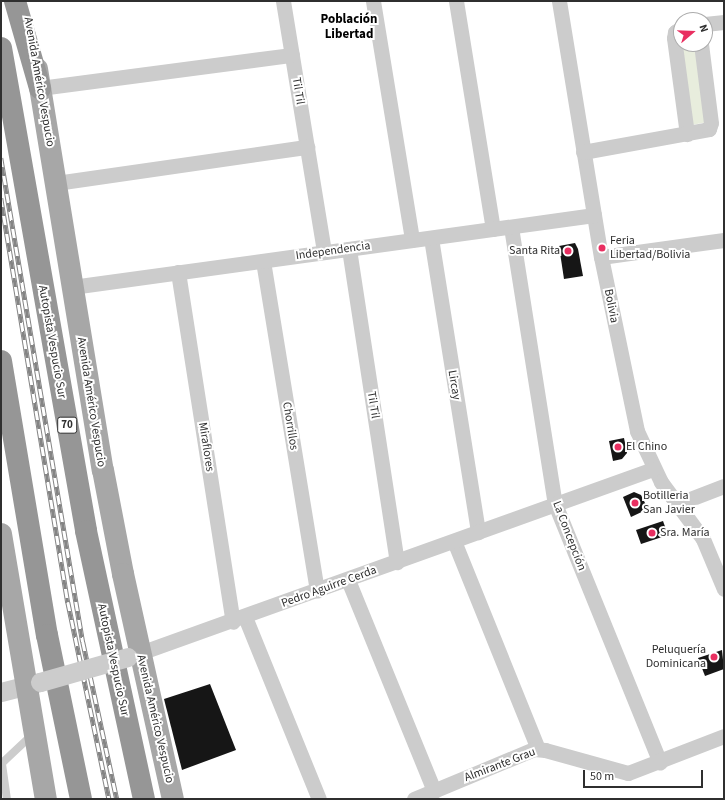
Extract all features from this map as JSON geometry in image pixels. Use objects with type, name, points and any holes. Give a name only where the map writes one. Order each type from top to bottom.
[{"type":"highway","points":[[15,1],[40,88]]},
{"type":"highway","name":"Autopista Vespucio Sur","points":[[1,48],[86,531],[144,799]]},
{"type":"highway","points":[[1,361],[47,635],[81,799]]},
{"type":"main road","name":"Avenida Américo Vespucio","points":[[25,1],[134,655],[173,799]]},
{"type":"main road","points":[[1,534],[33,684],[35,732],[46,799]]},
{"type":"street","name":"Til Til","points":[[283,1],[324,252]]},
{"type":"street","points":[[373,1],[412,240]]},
{"type":"street","points":[[456,1],[493,229]]},
{"type":"street","name":"Bolivia","points":[[558,1],[601,257],[632,411],[653,469],[703,539],[723,585]]},
{"type":"street","points":[[713,23],[724,22]]},
{"type":"street","points":[[680,52],[687,134]]},
{"type":"street","points":[[583,152],[709,129],[711,123],[702,52]]},
{"type":"street","points":[[40,88],[292,55]]},
{"type":"street","points":[[56,183],[306,147]]},
{"type":"street","name":"Independencia","points":[[72,287],[594,215]]},
{"type":"street","name":"La Concepción","points":[[511,227],[555,504],[660,762]]},
{"type":"street","name":"Lircay","points":[[431,238],[478,532]]},
{"type":"street","points":[[601,257],[724,240]]},
{"type":"street","name":"Til Til","points":[[349,249],[397,562]]},
{"type":"street","name":"Chorrillos","points":[[263,261],[318,591]]},
{"type":"street","name":"Miraflores","points":[[178,272],[239,619],[319,799]]},
{"type":"street","name":"Pedro Aguirre Cerda","points":[[1,692],[134,655],[318,591],[653,469]]},
{"type":"street","points":[[677,504],[724,486]]},
{"type":"street","points":[[454,541],[538,749]]},
{"type":"street","points":[[348,580],[434,791]]},
{"type":"street","name":"Almirante Grau","points":[[414,799],[538,749],[623,773],[633,772],[724,736]]},
{"type":"lane","points":[[7,799],[1,764],[35,732]]},
{"type":"green space","points":[[682,52],[696,52],[707,122],[692,125]]},
{"type":"building","points":[[575,243],[578,249],[583,276],[564,279],[559,246]]},
{"type":"building","name":"El Chino","points":[[624,438],[627,453],[622,459],[613,461],[609,441]]},
{"type":"building","name":"Botilleria San Javier","points":[[634,492],[641,495],[648,509],[631,517],[623,497]]},
{"type":"building","name":"Sra. María","points":[[663,521],[668,535],[641,544],[636,530]]},
{"type":"building","points":[[722,650],[724,669],[705,676],[698,658]]},
{"type":"building","points":[[210,684],[236,750],[182,770],[164,699]]},
{"type":"railway","points":[[1,158],[83,642],[117,799]]},
{"type":"railway","points":[[1,198],[68,602],[109,799]]},
{"type":"place","name":"Feria Libertad/Bolivia","points":[[602,248]]},
{"type":"place","name":"Santa Rita","points":[[568,251]]},
{"type":"place","name":"El Chino","points":[[618,447]]},
{"type":"place","name":"Botilleria San Javier","points":[[635,503]]},
{"type":"place","name":"Sra. María","points":[[652,533]]},
{"type":"place","name":"Peluquería Dominicana","points":[[714,657]]},
{"type":"district","name":"Población Libertad","points":[[349,28]]}]
